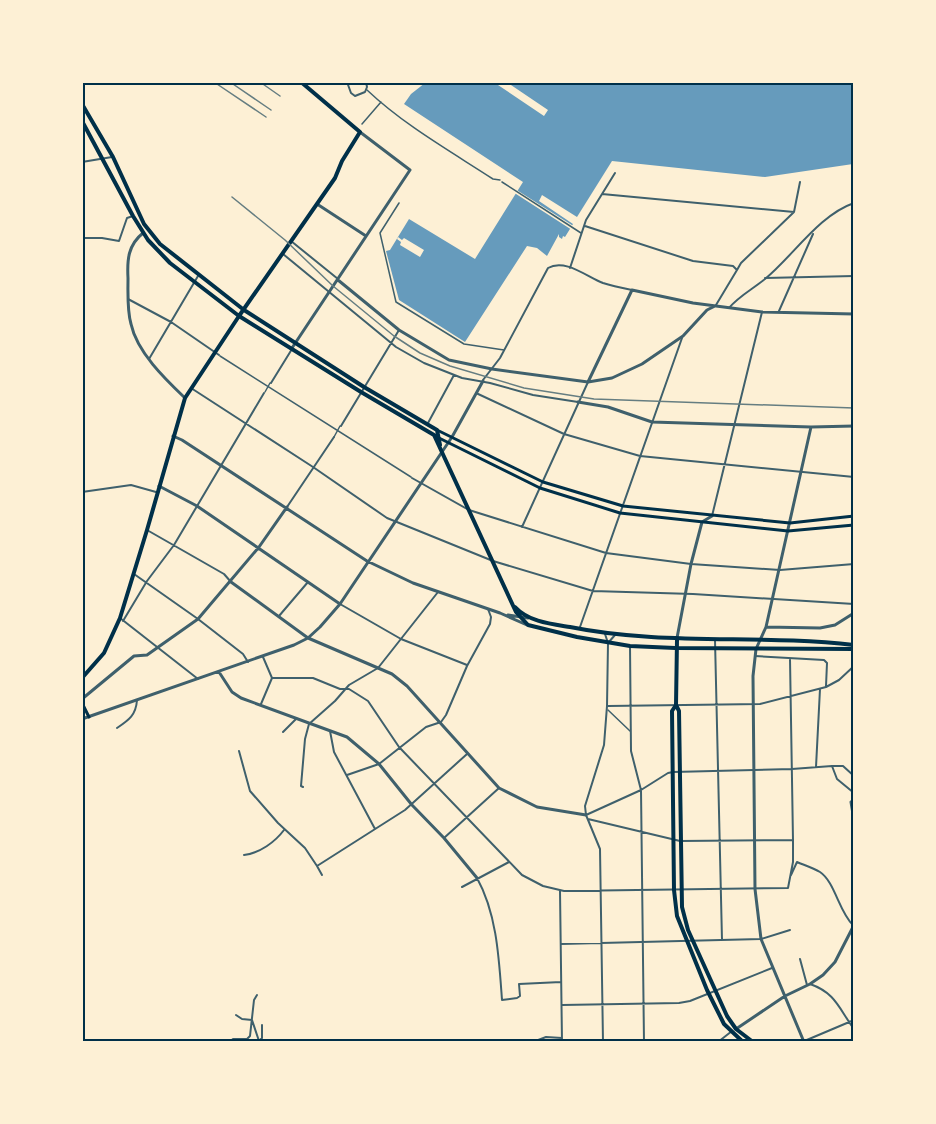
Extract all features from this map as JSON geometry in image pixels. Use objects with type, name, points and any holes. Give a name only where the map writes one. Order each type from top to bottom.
[{"type":"main road","points":[[82,678],[104,653],[122,619],[173,436],[190,388],[335,178],[342,160],[360,132],[301,82]]},
{"type":"main road","points":[[82,104],[113,157],[144,224],[160,244],[244,310],[436,430],[543,482],[623,506],[790,523],[854,516]]},
{"type":"main road","points":[[82,121],[133,216],[143,232],[170,262],[239,316],[436,437],[540,488],[620,513],[788,531],[854,525]]},
{"type":"main road","points":[[436,430],[441,452],[518,616],[528,625],[630,646],[756,649],[854,647]]},
{"type":"main road","points":[[511,601],[519,611],[530,618],[605,634],[854,647]]},
{"type":"main road","points":[[676,639],[681,890],[684,919],[715,991],[736,1029],[753,1041]]},
{"type":"main road","points":[[82,701],[89,717]]},
{"type":"main road","points":[[676,705],[672,711],[674,890],[677,916],[724,1024],[743,1041]]},
{"type":"street","points":[[347,82],[351,93],[355,96],[362,94],[366,89],[366,82]]},
{"type":"street","points":[[366,89],[448,150],[493,179],[501,181],[582,234]]},
{"type":"street","points":[[362,124],[381,102]]},
{"type":"street","points":[[198,679],[122,619],[174,545],[295,343],[410,170],[360,132]]},
{"type":"street","points":[[82,162],[113,157]]},
{"type":"street","points":[[570,268],[585,226],[615,173]]},
{"type":"street","points":[[291,241],[399,330],[449,360],[492,369],[588,382],[612,378],[628,372],[656,356],[683,336],[706,310],[716,306],[741,263],[794,212],[800,182]]},
{"type":"street","points":[[602,194],[794,212]]},
{"type":"street","points":[[399,203],[380,233],[396,302],[464,344],[504,350]]},
{"type":"street","points":[[729,308],[734,301],[765,278],[836,211],[854,203]]},
{"type":"street","points":[[317,204],[366,236]]},
{"type":"street","points":[[82,238],[102,238],[119,242],[127,218],[133,216]]},
{"type":"street","points":[[585,226],[693,261],[733,266],[737,270]]},
{"type":"street","points":[[143,232],[134,242],[129,254],[128,299],[132,328],[160,374],[185,398]]},
{"type":"street","points":[[778,312],[814,232]]},
{"type":"street","points":[[283,254],[391,342],[424,363],[454,375],[532,395],[608,407],[652,422],[811,427],[854,426]]},
{"type":"street","points":[[82,719],[263,657],[308,638],[329,619],[452,437],[483,381],[504,350],[548,268],[553,265],[570,268],[605,284],[666,298],[762,312],[854,314]]},
{"type":"street","points":[[149,359],[199,275]]},
{"type":"street","points":[[765,278],[854,276]]},
{"type":"street","points":[[522,527],[578,402],[632,290]]},
{"type":"street","points":[[128,299],[171,322],[412,478],[469,510],[606,553],[691,564],[780,570],[854,564]]},
{"type":"street","points":[[676,639],[702,522],[712,516],[762,312]]},
{"type":"street","points":[[82,701],[134,656],[147,655],[198,619],[231,582],[260,547],[334,437],[399,330]]},
{"type":"street","points":[[579,629],[683,336]]},
{"type":"street","points":[[427,424],[454,375]]},
{"type":"street","points":[[190,388],[394,521],[493,561],[592,591],[685,593],[854,604]]},
{"type":"street","points":[[476,393],[564,434],[640,456],[854,477]]},
{"type":"street","points":[[811,427],[766,627],[754,656],[755,889],[761,939],[803,1041],[854,1020]]},
{"type":"street","points":[[173,436],[287,507],[367,561],[390,573],[528,625]]},
{"type":"street","points":[[82,492],[131,485],[158,492]]},
{"type":"street","points":[[159,486],[197,506],[340,603],[401,639],[468,666]]},
{"type":"street","points":[[147,530],[224,574],[231,582],[308,638],[392,674],[408,686],[499,788],[537,807],[587,817],[680,841],[793,840]]},
{"type":"street","points":[[134,574],[198,619],[243,654],[248,662]]},
{"type":"street","points":[[279,616],[308,582]]},
{"type":"street","points":[[303,787],[301,786],[305,740],[309,724],[335,701],[344,689],[378,668],[438,592]]},
{"type":"street","points":[[348,775],[379,764],[426,727],[441,722],[490,624],[491,617],[488,609]]},
{"type":"street","points":[[500,613],[530,618]]},
{"type":"street","points":[[766,627],[820,628],[835,625],[854,613]]},
{"type":"street","points":[[603,1041],[600,849],[585,806],[604,745],[608,643],[605,634]]},
{"type":"street","points":[[608,643],[615,635]]},
{"type":"street","points":[[715,640],[722,940]]},
{"type":"street","points":[[630,646],[630,731],[633,765],[641,790],[644,1041]]},
{"type":"street","points":[[754,656],[824,660],[826,687]]},
{"type":"street","points":[[261,704],[272,678],[263,657]]},
{"type":"street","points":[[272,678],[313,678],[340,689],[349,689],[368,701],[399,747],[522,875],[543,886],[560,891],[788,888],[793,862],[790,659]]},
{"type":"street","points":[[607,707],[753,704],[791,697],[826,687],[839,680],[854,666]]},
{"type":"street","points":[[219,672],[232,692],[241,698],[354,741],[379,764],[411,805],[444,838],[483,888],[498,945],[502,1000],[520,996],[519,984],[561,982]]},
{"type":"street","points":[[816,768],[820,689]]},
{"type":"street","points":[[117,728],[131,718],[136,710],[137,700]]},
{"type":"street","points":[[607,707],[630,731]]},
{"type":"street","points":[[283,732],[296,719]]},
{"type":"street","points":[[330,731],[334,752],[375,830]]},
{"type":"street","points":[[239,751],[250,791],[285,830],[305,848],[322,875]]},
{"type":"street","points":[[317,866],[411,805],[467,754]]},
{"type":"street","points":[[831,766],[837,779],[854,794]]},
{"type":"street","points":[[587,817],[673,772],[792,770],[843,766],[854,776]]},
{"type":"street","points":[[444,838],[499,788]]},
{"type":"street","points":[[854,800],[851,802],[854,820]]},
{"type":"street","points":[[244,855],[259,851],[285,830]]},
{"type":"street","points":[[462,886],[509,862]]},
{"type":"street","points":[[718,1041],[785,996],[809,985],[823,975],[835,962],[853,925],[847,919],[828,880],[821,873],[797,862],[789,877]]},
{"type":"street","points":[[533,1041],[546,1037],[562,1040],[560,891]]},
{"type":"street","points":[[561,944],[761,939],[790,930]]},
{"type":"street","points":[[800,959],[809,985]]},
{"type":"street","points":[[562,1005],[679,1003],[772,968]]},
{"type":"street","points":[[809,985],[820,988],[838,1001],[854,1029]]},
{"type":"street","points":[[229,1041],[247,1039],[251,1034],[254,1000],[257,995]]},
{"type":"street","points":[[236,1015],[242,1019],[252,1020]]},
{"type":"street","points":[[252,1020],[259,1041],[262,1038],[262,1025]]},
{"type":"water","points":[[425,83],[495,83],[544,116],[548,110],[508,83],[853,83],[853,164],[765,177],[612,161],[577,217],[542,195],[539,201],[573,224],[565,237],[563,236],[562,239],[559,234],[547,256],[537,248],[527,246],[465,342],[399,300],[386,251],[390,250],[409,219],[475,259],[523,182],[404,104],[411,94]]},
{"type":"pier","points":[[515,189],[575,227],[572,230],[513,192]]},
{"type":"pier","points":[[398,237],[424,250],[420,257],[400,245]]},
{"type":"railway","points":[[214,82],[266,117]]},
{"type":"railway","points":[[230,82],[271,110]]},
{"type":"railway","points":[[260,82],[280,96]]},
{"type":"railway","points":[[232,197],[285,240],[333,286],[394,336],[420,353],[450,366],[524,388],[594,399],[854,408]]}]
